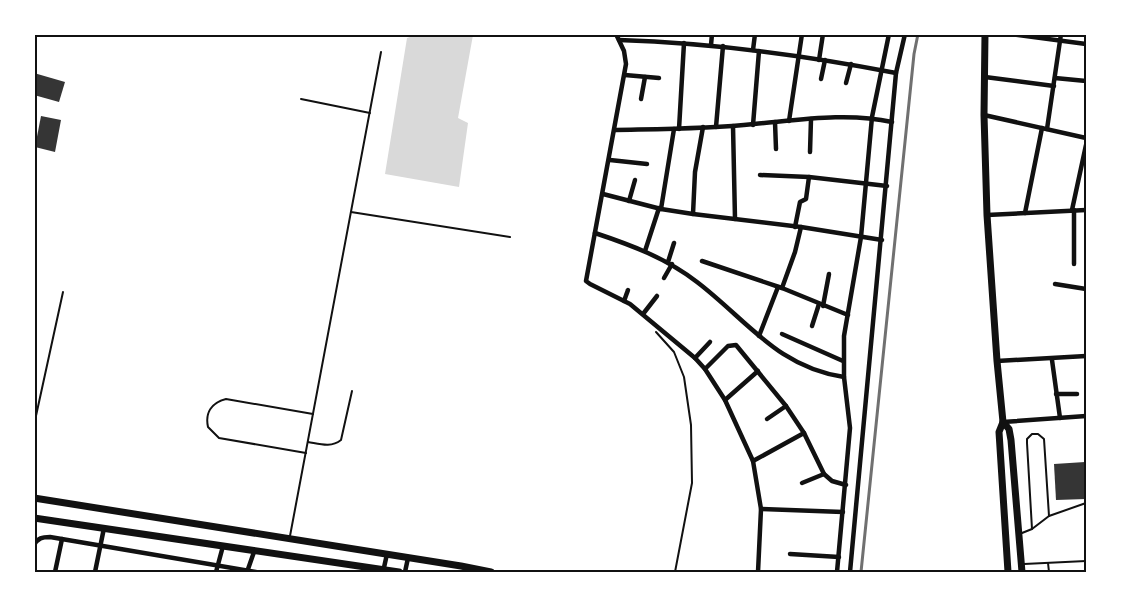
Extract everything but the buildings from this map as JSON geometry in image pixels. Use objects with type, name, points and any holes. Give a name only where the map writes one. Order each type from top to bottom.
[{"type":"main road","points":[[985,34],[984,115],[987,215],[996,361],[1003,422],[999,432],[1008,573]]},
{"type":"main road","points":[[1003,422],[1010,433],[1022,568]]},
{"type":"main road","points":[[34,498],[408,557],[491,573]]},
{"type":"main road","points":[[34,518],[399,573]]},
{"type":"main road","points":[[1005,535],[1019,534]]},
{"type":"street","points":[[616,34],[626,57],[625,75],[586,281],[643,314],[695,358],[725,400],[753,461],[760,508],[758,573]]},
{"type":"street","points":[[711,45],[712,34]]},
{"type":"street","points":[[753,124],[755,34]]},
{"type":"street","points":[[789,121],[802,34]]},
{"type":"street","points":[[821,79],[823,34]]},
{"type":"street","points":[[850,573],[896,73],[905,34]]},
{"type":"street","points":[[1010,34],[1061,37],[1086,44]]},
{"type":"street","points":[[837,573],[850,428],[843,362],[844,336],[861,237],[872,117],[886,35]]},
{"type":"street","points":[[1025,213],[1045,128],[1061,37]]},
{"type":"street","points":[[619,40],[641,38],[723,46],[851,64],[896,73]]},
{"type":"street","points":[[645,251],[660,209],[676,129],[684,43]]},
{"type":"street","points":[[716,127],[723,46]]},
{"type":"street","points":[[846,83],[851,64]]},
{"type":"street","points":[[625,75],[659,78]]},
{"type":"street","points":[[641,99],[645,77]]},
{"type":"street","points":[[985,77],[1053,86]]},
{"type":"street","points":[[1055,78],[1086,81]]},
{"type":"street","points":[[984,115],[1086,138]]},
{"type":"street","points":[[615,130],[716,127],[811,119],[872,117],[892,122]]},
{"type":"street","points":[[810,152],[811,119]]},
{"type":"street","points":[[776,122],[776,149]]},
{"type":"street","points":[[733,126],[735,219]]},
{"type":"street","points":[[693,214],[696,172],[703,127]]},
{"type":"street","points":[[1074,264],[1073,210],[1086,145]]},
{"type":"street","points":[[610,160],[647,164]]},
{"type":"street","points":[[760,175],[809,177],[886,186]]},
{"type":"street","points":[[759,336],[795,252],[800,202],[806,199],[809,177]]},
{"type":"street","points":[[629,201],[635,180]]},
{"type":"street","points":[[603,194],[660,209],[882,240]]},
{"type":"street","points":[[987,215],[1086,210]]},
{"type":"street","points":[[595,233],[645,251],[670,263],[717,298],[777,351],[815,370],[844,377]]},
{"type":"street","points":[[664,278],[674,243]]},
{"type":"street","points":[[702,261],[780,287],[848,315]]},
{"type":"street","points":[[812,326],[821,305],[829,274]]},
{"type":"street","points":[[1055,284],[1086,289]]},
{"type":"street","points":[[624,301],[628,290]]},
{"type":"street","points":[[643,314],[657,296]]},
{"type":"street","points":[[782,334],[843,362]]},
{"type":"street","points":[[695,358],[710,342]]},
{"type":"street","points":[[705,369],[732,344],[739,348],[786,406],[804,433],[824,474],[832,481],[846,485]]},
{"type":"street","points":[[996,361],[1086,357]]},
{"type":"street","points":[[1052,360],[1060,418]]},
{"type":"street","points":[[725,400],[758,371]]},
{"type":"street","points":[[1056,394],[1077,393]]},
{"type":"street","points":[[767,419],[786,406]]},
{"type":"street","points":[[1003,422],[1086,416]]},
{"type":"street","points":[[753,461],[804,433]]},
{"type":"street","points":[[802,483],[824,474]]},
{"type":"street","points":[[760,508],[843,513]]},
{"type":"street","points":[[95,573],[104,527]]},
{"type":"street","points":[[34,545],[43,537],[62,539],[256,573]]},
{"type":"street","points":[[56,573],[62,539]]},
{"type":"street","points":[[216,573],[223,546]]},
{"type":"street","points":[[248,572],[254,552]]},
{"type":"street","points":[[384,571],[387,554]]},
{"type":"street","points":[[790,554],[839,557]]},
{"type":"street","points":[[405,573],[408,557]]},
{"type":"lane","points":[[289,539],[381,52]]},
{"type":"lane","points":[[301,99],[370,112]]},
{"type":"lane","points":[[351,212],[510,237]]},
{"type":"lane","points":[[34,425],[63,292]]},
{"type":"lane","points":[[657,332],[674,352],[684,377],[691,425],[692,483],[675,573]]},
{"type":"lane","points":[[308,442],[336,445],[342,440],[352,391]]},
{"type":"lane","points":[[306,453],[219,438],[208,428],[208,412],[212,406],[226,399],[313,414]]},
{"type":"lane","points":[[1032,529],[1027,443],[1032,434],[1038,434],[1044,438],[1049,516]]},
{"type":"lane","points":[[1019,534],[1032,529],[1049,516],[1086,503]]},
{"type":"lane","points":[[1022,568],[1048,563],[1086,561]]},
{"type":"lane","points":[[1048,563],[1049,573]]},
{"type":"shaded area","points":[[416,35],[473,35],[458,118],[468,123],[459,187],[385,174],[407,38]]},
{"type":"railway","points":[[861,572],[914,54],[918,34]]}]
